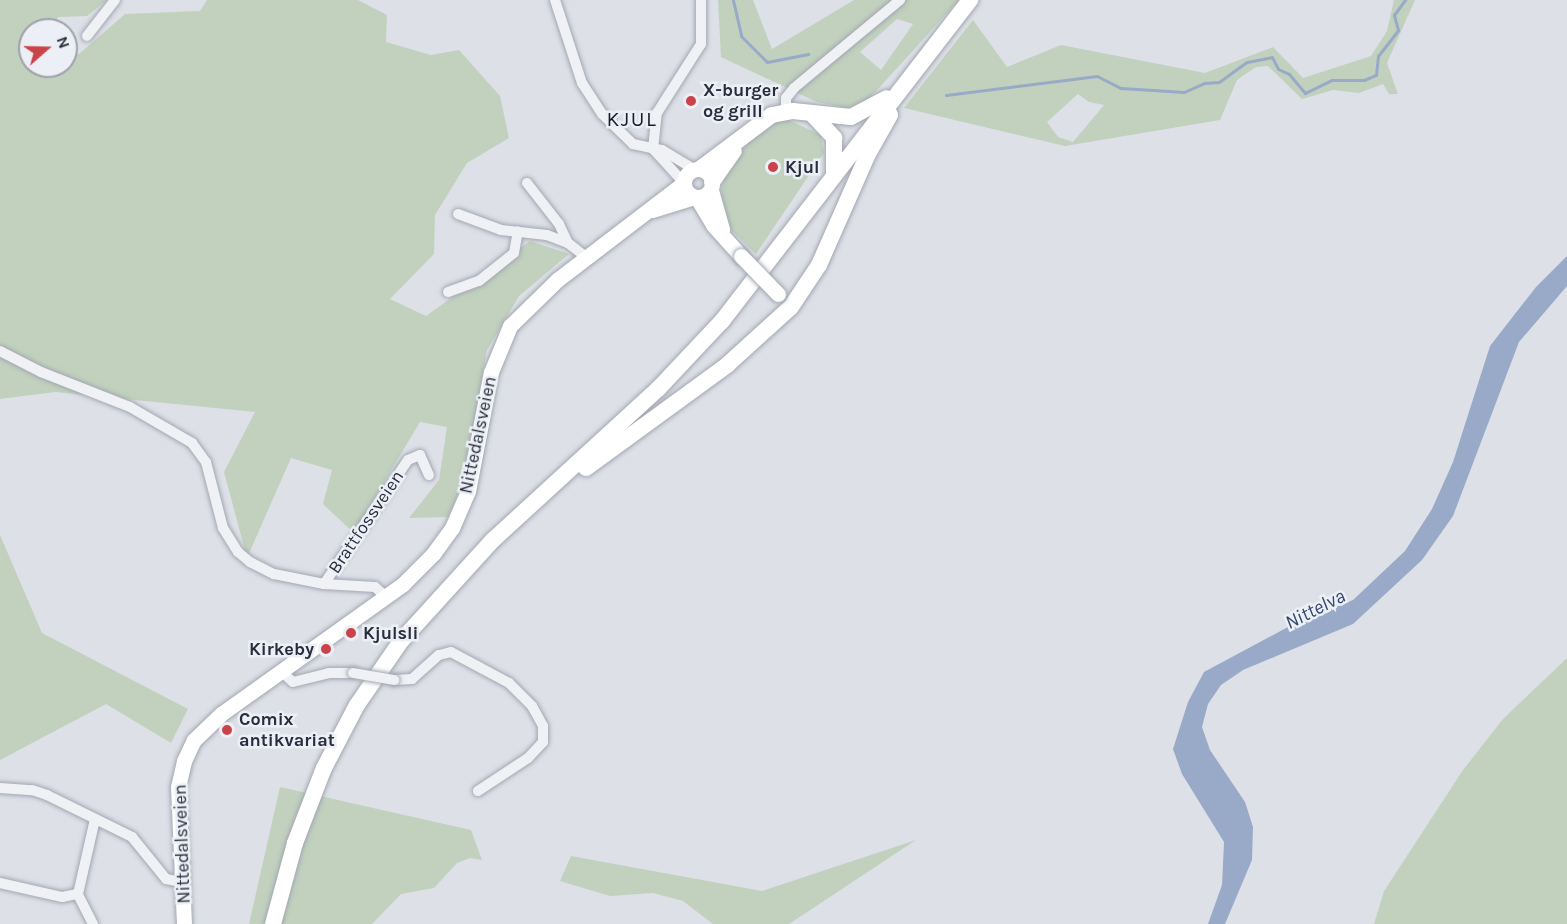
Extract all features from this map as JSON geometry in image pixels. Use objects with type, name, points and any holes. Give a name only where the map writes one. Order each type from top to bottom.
[{"type":"highway","points":[[281,924],[319,800],[374,692],[448,596],[563,484],[590,453],[722,321],[833,178],[897,90],[970,0]]},
{"type":"highway","points":[[563,484],[728,365],[791,307],[819,265],[868,154],[922,58]]},
{"type":"highway","points":[[697,170],[764,118],[786,111],[856,115],[897,90]]},
{"type":"highway","points":[[812,114],[834,138],[833,178]]},
{"type":"highway","points":[[711,186],[741,137]]},
{"type":"highway","points":[[273,924],[295,843],[315,788],[346,725],[380,670],[450,583],[568,469],[590,453]]},
{"type":"main road","points":[[697,170],[708,174],[723,235]]},
{"type":"main road","name":"Nittedalsveien","points":[[184,924],[177,799],[186,753],[213,720],[386,597],[433,554],[460,509],[471,478],[490,372],[505,333],[531,302],[586,257],[649,211],[697,170]]},
{"type":"main road","points":[[684,183],[741,256],[791,307]]},
{"type":"main road","name":"Nittedalsveien","points":[[649,211],[695,197],[711,186]]},
{"type":"street","points":[[87,36],[115,0]]},
{"type":"street","points":[[555,0],[588,96],[627,140],[653,149],[697,170]]},
{"type":"street","points":[[684,183],[653,149],[657,113],[696,57],[701,44],[701,0]]},
{"type":"street","points":[[786,111],[786,98],[794,87],[900,0]]},
{"type":"street","points":[[527,183],[560,224],[568,243]]},
{"type":"street","points":[[458,214],[501,230],[539,233],[568,243],[586,257]]},
{"type":"street","points":[[448,292],[479,281],[514,253],[518,231]]},
{"type":"street","name":"Brattfossveien","points":[[0,351],[130,407],[192,443],[206,462],[223,528],[244,557],[274,574],[324,584],[375,587],[386,597]]},
{"type":"street","name":"Brattfossveien","points":[[324,584],[408,459],[420,455],[429,475]]},
{"type":"street","points":[[281,671],[293,682],[336,672],[394,681],[412,679],[439,655],[451,652],[508,683],[532,706],[543,726],[543,742],[528,758],[478,791]]},
{"type":"street","points":[[0,788],[32,790],[132,837],[166,879],[182,882]]},
{"type":"street","points":[[93,924],[78,894],[95,819]]},
{"type":"street","points":[[0,884],[62,897],[78,894]]},
{"type":"green space","points":[[0,0],[107,0],[87,16],[18,18],[18,78],[78,78],[78,54],[125,14],[200,11],[207,0],[358,0],[387,15],[386,42],[431,55],[459,50],[500,96],[509,138],[467,163],[435,215],[434,254],[390,299],[426,316],[530,241],[569,254],[519,296],[487,350],[463,482],[448,517],[409,518],[439,480],[447,427],[420,422],[354,533],[323,504],[332,470],[291,458],[247,558],[224,472],[255,412],[55,392],[0,399]]},
{"type":"green space","points":[[718,0],[753,0],[772,49],[854,0],[959,0],[868,100],[848,108],[817,102],[721,57]],"holes":[[[897,19],[913,24],[881,70],[860,52]]]},
{"type":"green space","points":[[1394,0],[1415,0],[1387,63],[1398,94],[1389,94],[1383,84],[1359,93],[1333,90],[1302,99],[1268,66],[1256,67],[1237,80],[1220,120],[1065,146],[904,108],[973,20],[1007,67],[1061,45],[1205,73],[1273,47],[1303,78],[1371,56],[1387,31]],"holes":[[[1078,94],[1089,102],[1104,105],[1073,142],[1058,137],[1047,122]]]},
{"type":"green space","points":[[784,118],[821,135],[824,153],[756,254],[727,226],[720,199],[725,171],[759,129]]},
{"type":"green space","points":[[0,535],[42,633],[188,709],[171,743],[106,704],[0,760]]},
{"type":"green space","points":[[1567,658],[1567,924],[1374,924],[1384,891],[1463,770],[1503,719]]},
{"type":"green space","points":[[280,787],[471,830],[482,860],[470,858],[457,863],[434,888],[401,894],[372,924],[249,924]]},
{"type":"green space","points":[[916,840],[789,924],[713,924],[683,901],[653,893],[610,896],[560,881],[571,856],[762,891]]},
{"type":"water","name":"Nittelva","points":[[1567,256],[1567,286],[1519,342],[1453,516],[1422,560],[1353,624],[1243,670],[1221,685],[1208,704],[1202,727],[1210,750],[1245,802],[1253,827],[1252,860],[1225,924],[1208,924],[1222,885],[1224,842],[1182,774],[1173,749],[1188,702],[1204,672],[1288,627],[1353,600],[1405,551],[1432,509],[1453,462],[1490,346],[1536,287]]},
{"type":"waterway","points":[[733,0],[741,36],[767,62],[808,54]]},
{"type":"waterway","points":[[946,95],[1097,76],[1121,88],[1184,92],[1204,83],[1219,82],[1247,62],[1272,57],[1278,69],[1289,74],[1305,93],[1332,80],[1364,80],[1376,75],[1378,56],[1398,30],[1394,15],[1405,0]]},
{"type":"place","name":"X-burger og grill","points":[[691,101]]},
{"type":"place","name":"Kjul","points":[[773,167]]},
{"type":"place","name":"Kjulsli","points":[[351,633]]},
{"type":"place","name":"Kirkeby","points":[[326,649]]},
{"type":"place","name":"Comix antikvariat","points":[[227,730]]},
{"type":"district","name":"KJUL","points":[[632,119]]}]
